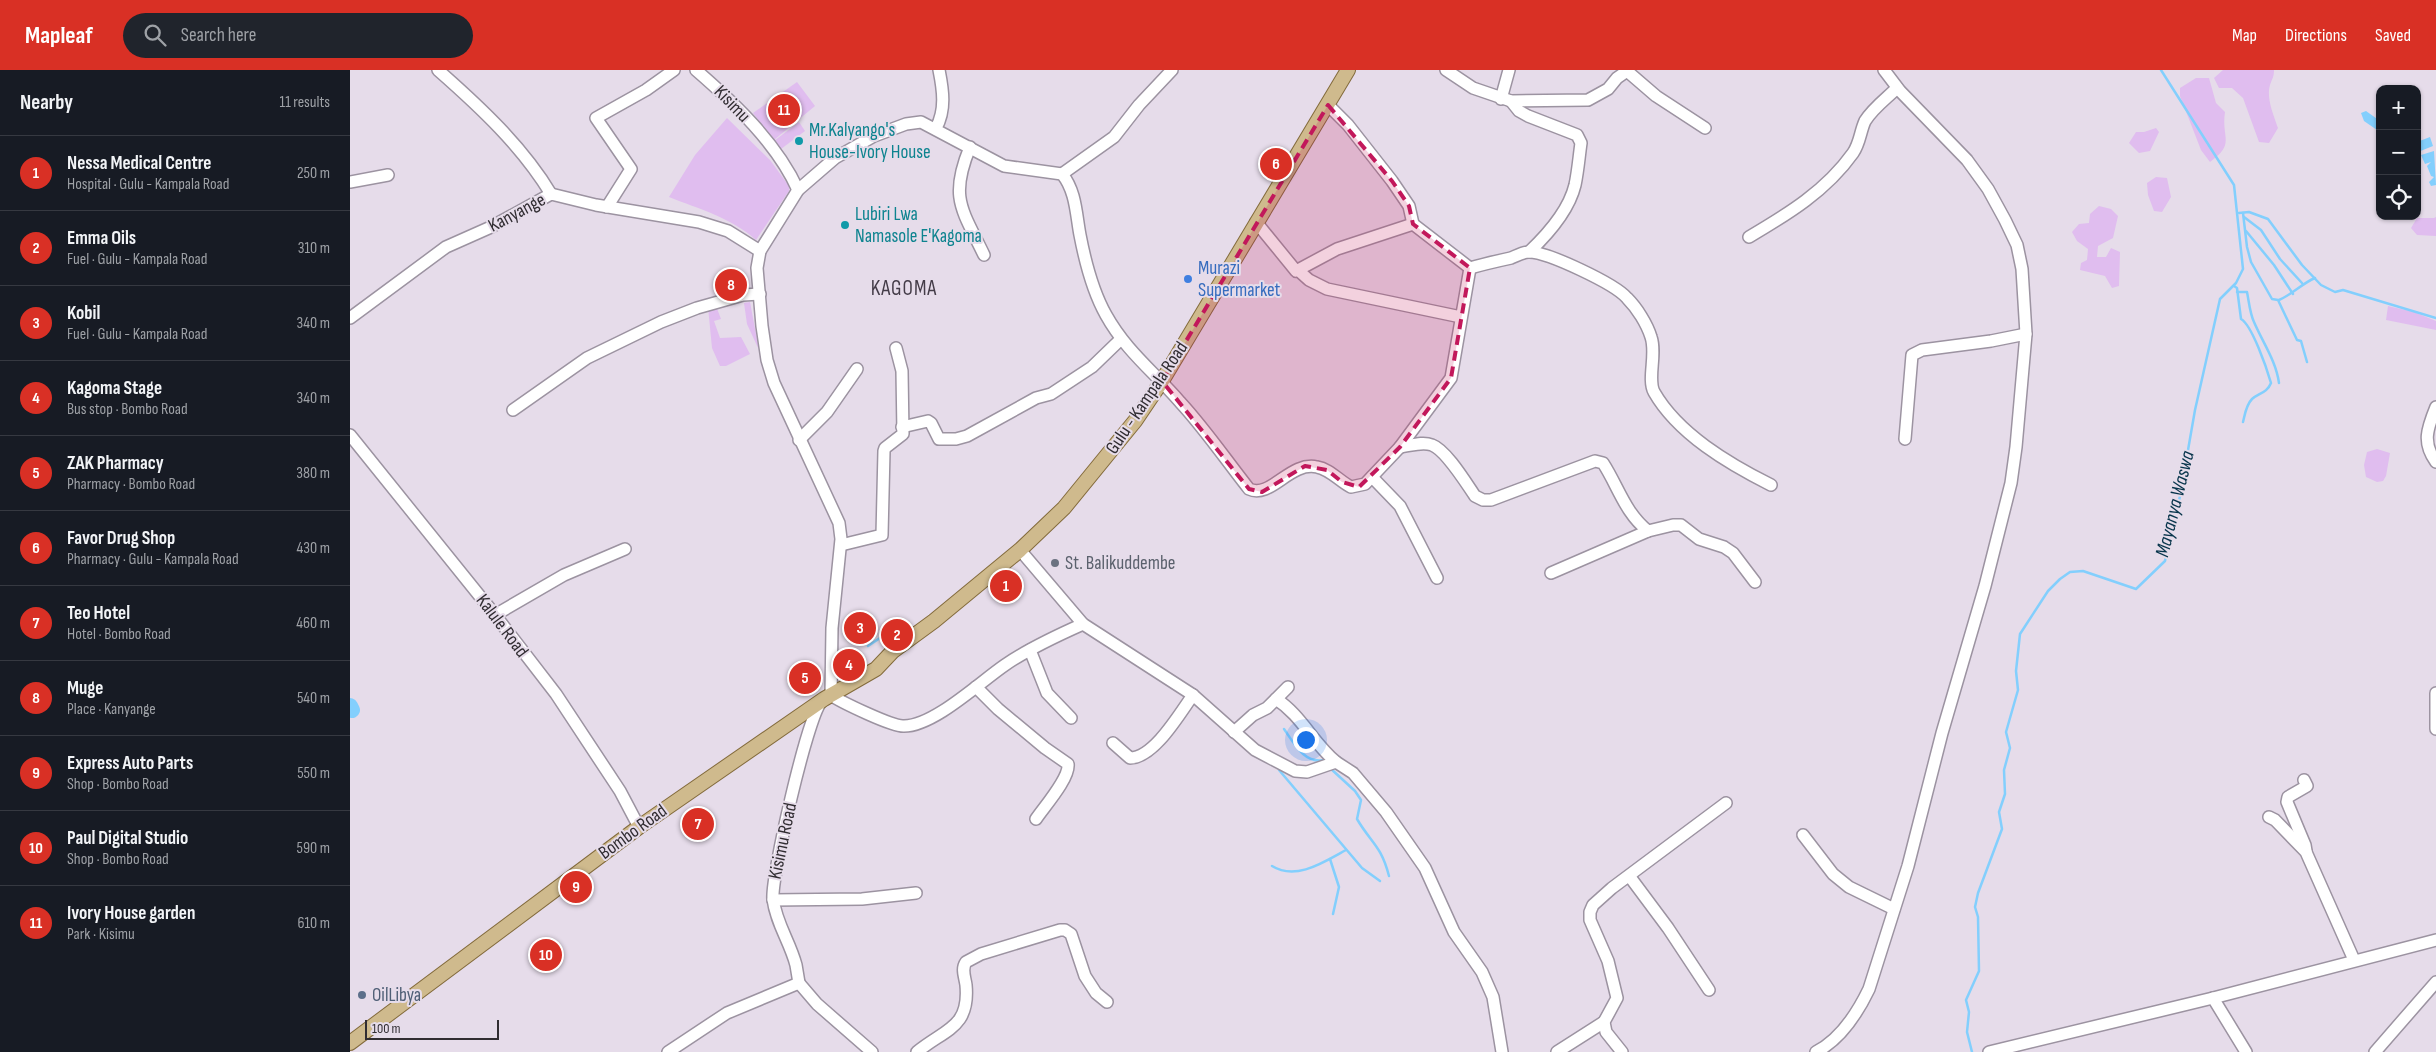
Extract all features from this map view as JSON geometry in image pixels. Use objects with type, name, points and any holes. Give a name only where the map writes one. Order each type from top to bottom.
[{"type":"main road","name":"Gulu - Kampala Road","points":[[876,669],[894,651],[934,621],[1020,550],[1064,508],[1135,421],[1162,381],[1348,70]]},
{"type":"main road","name":"Bombo Road","points":[[350,1043],[639,827],[827,697],[876,669]]},
{"type":"street","points":[[438,70],[489,116],[530,161],[551,194]]},
{"type":"street","points":[[607,207],[631,169],[596,118],[646,90],[674,70]]},
{"type":"street","name":"Kisimu","points":[[696,70],[760,133],[783,162],[798,190]]},
{"type":"street","points":[[936,128],[941,119],[943,102],[939,70]]},
{"type":"street","points":[[1083,624],[1030,650],[1005,665],[960,701],[929,718],[906,727],[886,722],[827,697],[840,545],[839,523],[823,483],[799,440],[774,383],[767,360],[757,268],[760,251],[798,190],[834,158],[874,136],[917,122],[936,128],[995,161],[1014,169],[1062,174],[1114,136],[1139,105],[1172,70]]},
{"type":"street","points":[[1446,70],[1474,88],[1506,100],[1528,116],[1577,135],[1582,143],[1574,187],[1563,210],[1544,238],[1528,252],[1470,268]]},
{"type":"street","points":[[1506,100],[1509,70]]},
{"type":"street","points":[[1816,1052],[1839,1034],[1853,1019],[1869,989],[1908,866],[1942,733],[1985,586],[2011,483],[2026,334],[2022,269],[2017,245],[2005,220],[1988,189],[1967,160],[1897,88],[1884,70]]},
{"type":"street","points":[[1506,100],[1588,100],[1608,89],[1617,78],[1627,71],[1656,96],[1705,128]]},
{"type":"street","points":[[1748,237],[1787,214],[1826,185],[1859,144],[1864,122],[1897,88]]},
{"type":"street","points":[[1328,105],[1348,126],[1392,181],[1409,206],[1413,224],[1470,268]]},
{"type":"street","points":[[970,147],[961,170],[959,197],[984,255]]},
{"type":"street","points":[[1062,174],[1070,186],[1080,236],[1096,291],[1105,314],[1121,339],[1143,365],[1162,381],[1188,410],[1249,489],[1262,492],[1292,471],[1305,466],[1316,466],[1327,470],[1351,487],[1365,484],[1400,448],[1451,378],[1470,268]]},
{"type":"street","points":[[350,182],[388,175]]},
{"type":"street","name":"Kanyange","points":[[350,318],[446,247],[491,227],[551,194],[607,207],[699,222],[728,231],[760,251]]},
{"type":"street","points":[[1256,222],[1293,269],[1299,271],[1309,280],[1328,289],[1461,318]]},
{"type":"street","points":[[1299,271],[1337,248],[1413,224]]},
{"type":"street","points":[[1528,252],[1568,263],[1627,297],[1645,323],[1651,337],[1654,360],[1650,380],[1654,392],[1664,406],[1688,431],[1728,464],[1771,485]]},
{"type":"street","points":[[513,410],[587,358],[660,322],[697,308],[743,295],[760,294]]},
{"type":"street","points":[[1905,439],[1912,355],[1922,350],[1991,341],[2026,334]]},
{"type":"street","points":[[902,427],[928,422],[931,423],[939,439],[956,439],[966,436],[1036,398],[1051,394],[1092,367],[1121,339]]},
{"type":"street","points":[[840,545],[882,535],[884,451],[903,434],[902,371],[896,348]]},
{"type":"street","points":[[799,440],[826,412],[857,369]]},
{"type":"street","points":[[2436,407],[2426,444],[2436,462]]},
{"type":"street","name":"Kalule Road","points":[[350,435],[495,615],[579,728],[620,791],[639,827]]},
{"type":"street","points":[[1400,448],[1418,444],[1432,445],[1441,451],[1475,496],[1483,500],[1491,500],[1595,461],[1602,463],[1630,515],[1648,531]]},
{"type":"street","points":[[1372,477],[1400,506],[1437,578]]},
{"type":"street","points":[[1551,573],[1648,531],[1681,525],[1698,539],[1718,544],[1733,552],[1755,582]]},
{"type":"street","points":[[495,615],[564,575],[625,549]]},
{"type":"street","points":[[1020,550],[1083,624],[1193,695],[1255,750],[1295,771],[1307,772],[1336,762]]},
{"type":"street","points":[[1030,650],[1047,693],[1071,718]]},
{"type":"street","points":[[976,687],[998,709],[1068,764],[1069,769],[1065,778],[1036,819]]},
{"type":"street","points":[[1234,732],[1253,715],[1267,708],[1288,687]]},
{"type":"street","points":[[2436,693],[2436,729]]},
{"type":"street","points":[[1113,743],[1130,758],[1144,755],[1168,730],[1193,695]]},
{"type":"street","name":"Kisimu Road","points":[[799,984],[796,965],[778,920],[774,900],[774,874],[804,748],[816,708],[827,697]]},
{"type":"street","points":[[1276,699],[1290,710],[1321,749],[1353,773],[1386,812],[1425,868],[1454,932],[1482,972],[1494,997],[1502,1052]]},
{"type":"street","points":[[2304,780],[2306,786],[2288,797],[2287,802],[2305,845],[2306,852],[2354,960]]},
{"type":"street","points":[[1557,1052],[1604,1022],[1617,998],[1608,961],[1590,920],[1590,912],[1593,905],[1612,888],[1630,877],[1726,803]]},
{"type":"street","points":[[2269,818],[2275,820],[2306,852]]},
{"type":"street","points":[[1803,835],[1833,874],[1850,887],[1894,909]]},
{"type":"street","points":[[1630,877],[1668,928],[1709,990]]},
{"type":"street","points":[[774,900],[862,900],[916,893]]},
{"type":"street","points":[[917,1052],[951,1029],[961,1019],[966,1009],[963,971],[966,962],[981,954],[1060,930],[1065,930],[1072,934],[1085,976],[1096,993],[1107,1002]]},
{"type":"street","points":[[1989,1052],[2213,998],[2436,940]]},
{"type":"street","points":[[2375,1052],[2436,982]]},
{"type":"street","points":[[668,1052],[727,1013],[799,984],[817,1004],[872,1052]]},
{"type":"street","points":[[2213,998],[2246,1052]]},
{"type":"street","points":[[1604,1022],[1606,1032],[1622,1052]]},
{"type":"highlighted area","points":[[1328,105],[1392,181],[1409,206],[1413,224],[1470,268],[1451,378],[1400,447],[1359,487],[1342,482],[1327,470],[1305,466],[1262,492],[1249,489],[1162,381]]},
{"type":"shaded area","points":[[2223,70],[2274,70],[2269,96],[2278,128],[2269,143],[2259,142],[2243,98],[2232,88],[2219,88],[2214,78]]},
{"type":"shaded area","points":[[2196,78],[2209,78],[2216,103],[2225,112],[2225,145],[2218,156],[2210,162],[2201,150],[2180,96],[2180,88]]},
{"type":"shaded area","points":[[797,82],[815,106],[774,140],[753,113]]},
{"type":"shaded area","points":[[727,118],[770,160],[789,186],[789,191],[756,240],[747,232],[726,220],[669,197],[695,155]]},
{"type":"shaded area","points":[[799,122],[805,131],[781,149],[774,141]]},
{"type":"shaded area","points":[[2156,128],[2159,132],[2150,151],[2139,153],[2129,143],[2136,132],[2144,132]]},
{"type":"shaded area","points":[[2156,177],[2167,178],[2171,197],[2162,212],[2154,211],[2148,195],[2147,183]]},
{"type":"shaded area","points":[[2099,206],[2111,209],[2118,216],[2113,238],[2098,246],[2097,257],[2106,257],[2111,248],[2120,252],[2119,286],[2112,288],[2105,276],[2080,270],[2081,263],[2087,260],[2088,249],[2077,241],[2072,232],[2079,224],[2089,223],[2090,214]]},
{"type":"shaded area","points":[[2436,217],[2436,236],[2417,235],[2411,228],[2416,220]]},
{"type":"shaded area","points":[[750,302],[759,350],[747,324],[744,303]]},
{"type":"shaded area","points":[[716,306],[721,319],[714,321],[720,338],[741,337],[750,354],[726,366],[720,366],[712,348],[708,307]]},
{"type":"shaded area","points":[[2388,306],[2414,312],[2436,321],[2436,330],[2386,320]]},
{"type":"shaded area","points":[[2377,449],[2390,453],[2386,476],[2383,481],[2377,482],[2366,477],[2364,465],[2367,452]]},
{"type":"water","points":[[2366,111],[2376,118],[2376,129],[2364,121],[2361,113]]},
{"type":"water","points":[[2430,137],[2433,146],[2421,151],[2421,140]]},
{"type":"water","points":[[2434,151],[2436,185],[2431,186],[2429,182],[2434,177],[2431,176],[2427,166],[2431,162],[2425,164],[2421,155]]},
{"type":"waterway","name":"Mayanya Waswa","points":[[1972,1052],[1967,1032],[1969,1012],[1966,1000],[1979,971],[1978,917],[1975,907],[1978,893],[2002,829],[1999,812],[2005,794],[2004,770],[2010,748],[2006,732],[2018,690],[2016,671],[2020,634],[2048,591],[2070,572],[2083,571],[2136,589],[2165,561],[2180,496],[2195,410],[2220,299],[2236,283],[2243,269],[2234,185],[2161,70]]},
{"type":"waterway","points":[[2239,213],[2249,212],[2268,219],[2302,265],[2321,285],[2335,292],[2343,290],[2436,318]]},
{"type":"waterway","points":[[2243,213],[2247,247],[2251,262],[2272,299],[2278,300],[2297,340],[2301,341],[2307,362]]},
{"type":"waterway","points":[[2244,217],[2261,230],[2280,259],[2302,283]]},
{"type":"waterway","points":[[2246,231],[2274,265],[2293,294]]},
{"type":"waterway","points":[[2279,300],[2315,278]]},
{"type":"waterway","points":[[2234,286],[2237,288],[2241,319],[2254,338],[2271,383],[2265,391],[2250,401],[2243,422]]},
{"type":"waterway","points":[[2237,292],[2247,292],[2253,319],[2272,360],[2279,383]]},
{"type":"waterway","points":[[868,646],[883,636]]},
{"type":"waterway","points":[[835,664],[855,653]]},
{"type":"waterway","name":"Mayanya Waswa","points":[[350,706],[352,710]]},
{"type":"waterway","points":[[1284,729],[1305,756],[1311,759],[1324,760]]},
{"type":"waterway","points":[[1330,768],[1355,791],[1361,800],[1357,819],[1383,857],[1389,876]]},
{"type":"waterway","points":[[1279,770],[1362,868],[1380,881]]},
{"type":"waterway","points":[[1272,866],[1291,872],[1300,871],[1319,864],[1346,850]]},
{"type":"waterway","points":[[1330,859],[1339,887],[1333,914]]},
{"type":"place","name":"Ivory House garden","points":[[784,110]]},
{"type":"place","name":"Mr.Kalyango's House-Ivory House","points":[[799,141]]},
{"type":"place","name":"Favor Drug Shop","points":[[1276,164]]},
{"type":"place","name":"Lubiri Lwa Namasole E'Kagoma","points":[[845,225]]},
{"type":"place","name":"Murazi Supermarket","points":[[1188,279]]},
{"type":"place","name":"Muge","points":[[731,285]]},
{"type":"place","name":"St. Balikuddembe","points":[[1055,563]]},
{"type":"place","name":"Nessa Medical Centre","points":[[1006,586]]},
{"type":"place","name":"Kobil","points":[[860,628]]},
{"type":"place","name":"Emma Oils","points":[[897,635]]},
{"type":"place","name":"Kagoma Stage","points":[[849,665]]},
{"type":"place","name":"ZAK Pharmacy","points":[[805,678]]},
{"type":"place","name":"Teo Hotel","points":[[698,824]]},
{"type":"place","name":"Express Auto Parts","points":[[576,887]]},
{"type":"place","name":"Paul Digital Studio","points":[[546,955]]},
{"type":"place","name":"OilLibya","points":[[362,995]]},
{"type":"district","name":"KAGOMA","points":[[904,288]]}]
